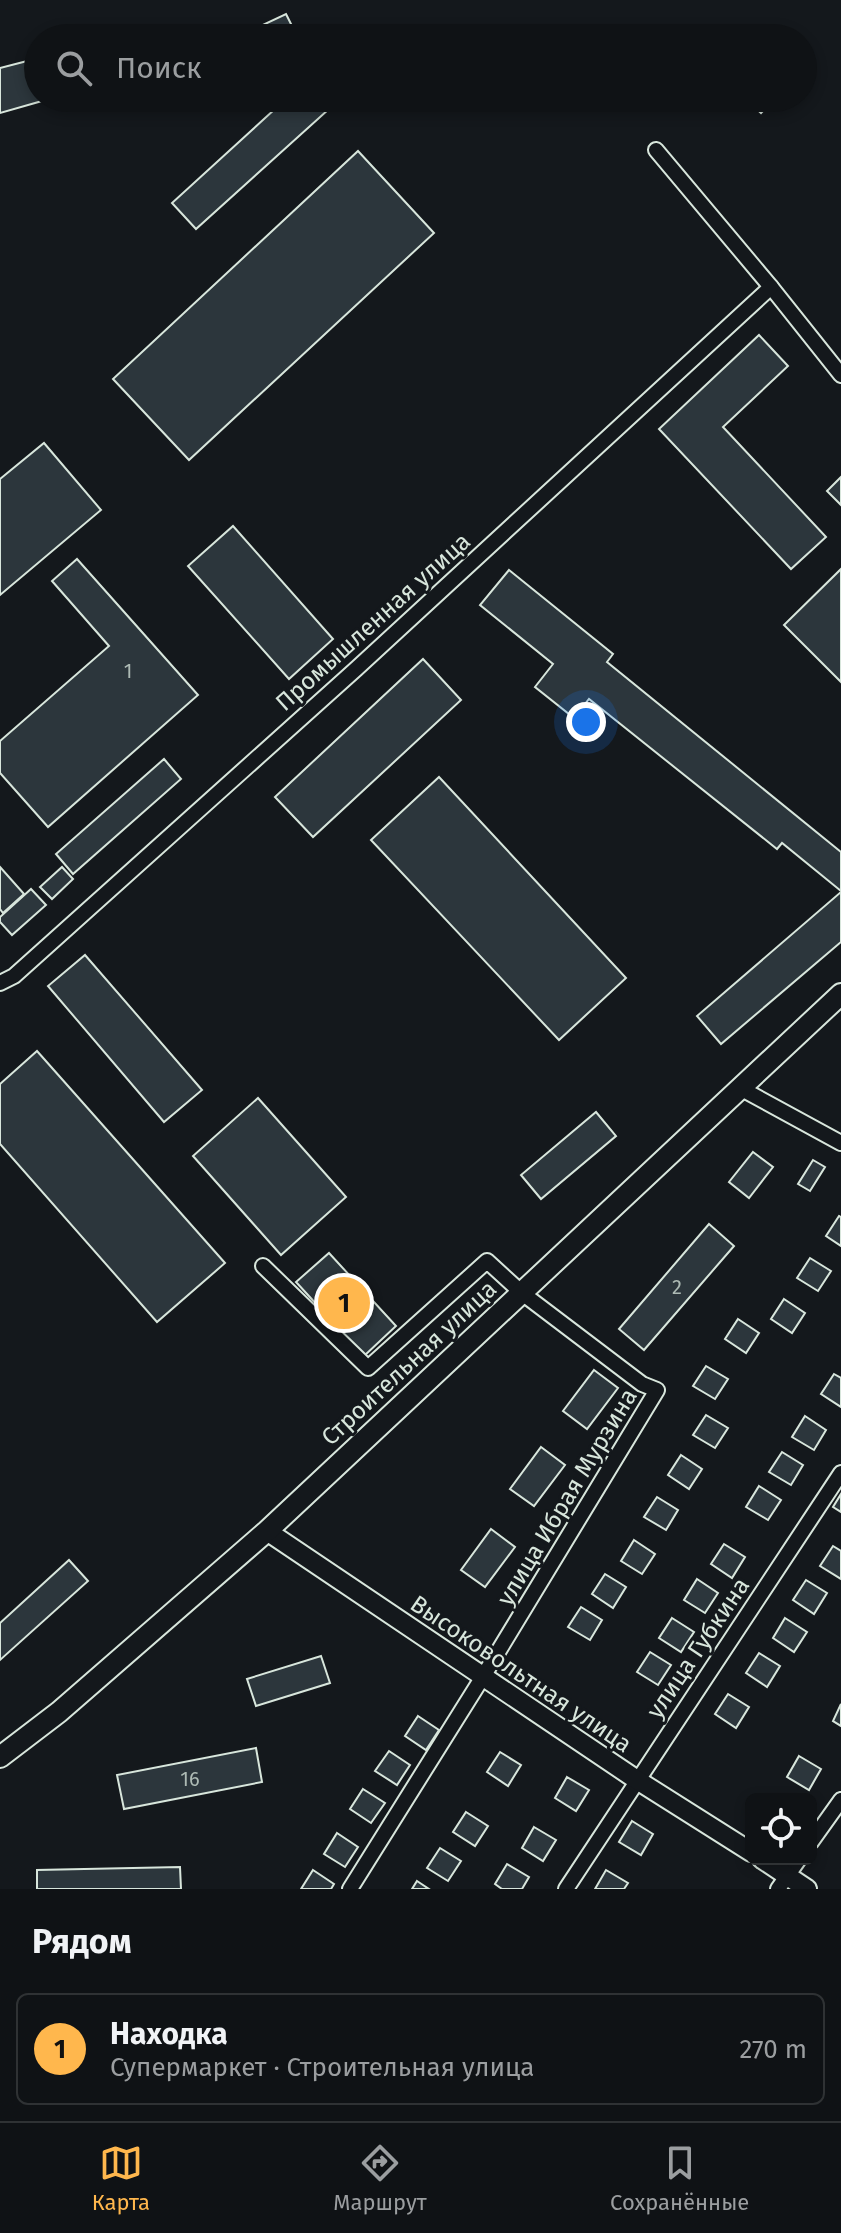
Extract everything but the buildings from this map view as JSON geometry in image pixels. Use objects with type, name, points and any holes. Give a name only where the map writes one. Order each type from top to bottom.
[{"type":"main road","name":"Строительная улица","points":[[0,1757],[59,1712],[267,1531],[841,994]]},
{"type":"street","points":[[656,150],[841,375]]},
{"type":"street","name":"Промышленная улица","points":[[0,983],[14,976],[356,669],[771,287]]},
{"type":"street","points":[[742,1089],[841,1143]]},
{"type":"street","points":[[263,1266],[368,1368],[487,1261],[522,1293]]},
{"type":"street","name":"улица Ибрая Мурзина","points":[[350,1889],[657,1390],[642,1384],[522,1293]]},
{"type":"street","name":"улица Губкина","points":[[566,1889],[841,1473]]},
{"type":"street","name":"Высоковольтная улица","points":[[267,1531],[637,1780],[745,1848]]},
{"type":"street","points":[[817,1834],[841,1800]]},
{"type":"street","points":[[767,1865],[782,1882],[807,1889]]},
{"type":"street","points":[[782,1882],[795,1865]]},
{"type":"place","name":"Находка","points":[[344,1303]]}]
